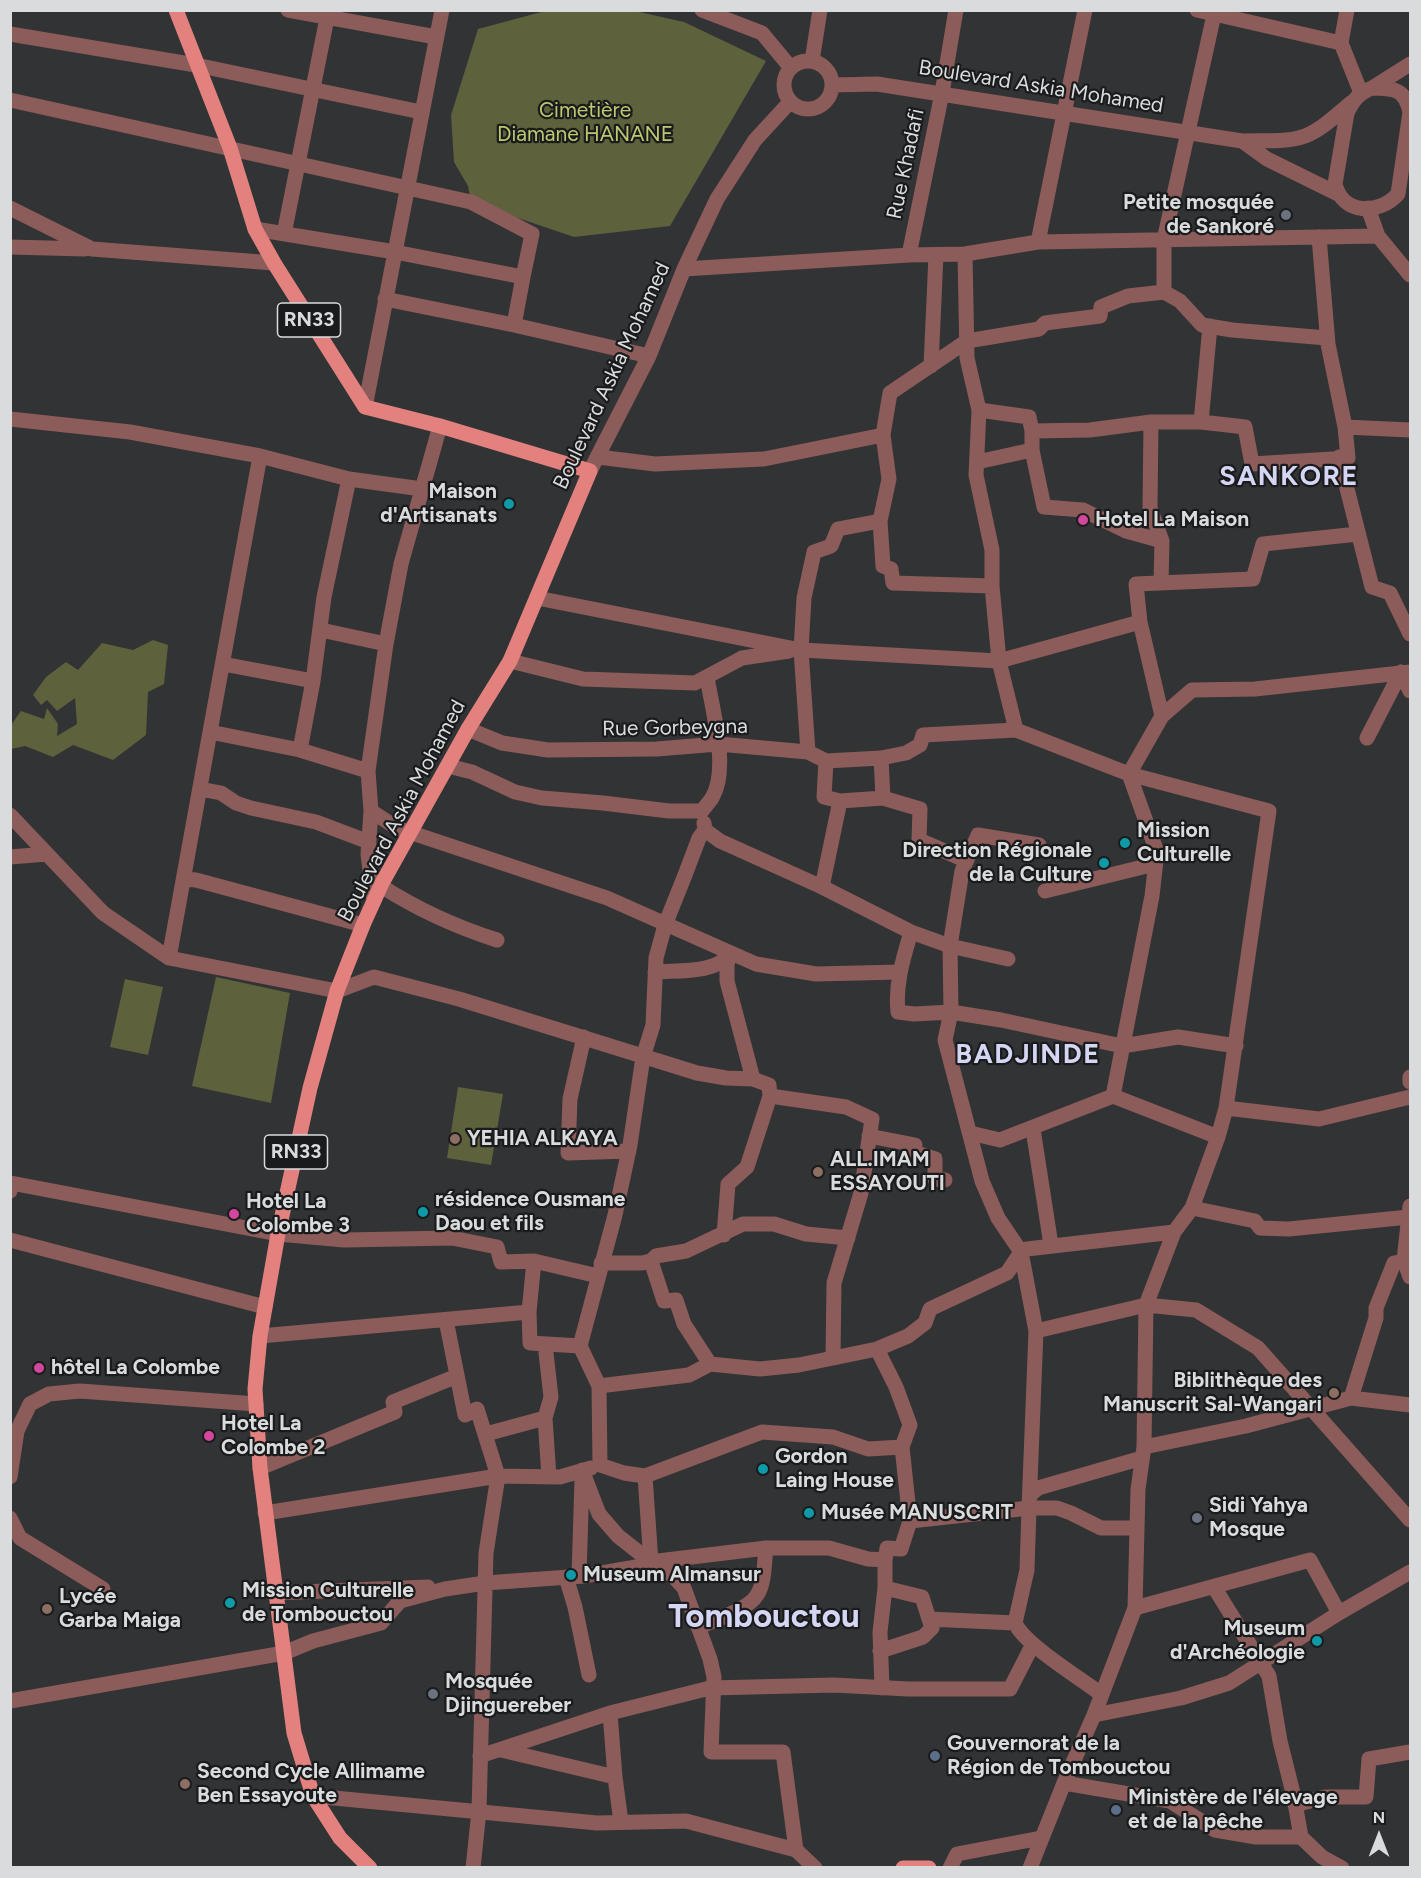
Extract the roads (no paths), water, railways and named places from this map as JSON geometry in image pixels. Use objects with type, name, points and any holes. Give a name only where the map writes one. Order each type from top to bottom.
[{"type":"main road","name":"RN33","points":[[176,10],[230,148],[255,229],[274,264],[365,407]]},
{"type":"main road","points":[[365,407],[440,426],[590,471]]},
{"type":"main road","name":"Boulevard Askia Mohamed","points":[[370,1868],[340,1838],[313,1797],[294,1733],[260,1468],[255,1389],[264,1307],[310,1088],[337,991],[381,886],[468,729],[510,661],[590,471]]},
{"type":"main road","points":[[903,1868],[929,1868]]},
{"type":"street","points":[[288,10],[327,18],[373,18],[436,37]]},
{"type":"street","points":[[365,407],[442,10]]},
{"type":"street","points":[[702,10],[762,33],[791,68]]},
{"type":"street","points":[[812,61],[820,10]]},
{"type":"street","name":"Rue Khadafi","points":[[909,255],[942,93],[956,10]]},
{"type":"street","points":[[1038,242],[1085,10]]},
{"type":"street","points":[[1197,10],[1215,12],[1341,43]]},
{"type":"street","points":[[1347,10],[1341,43],[1361,94]]},
{"type":"street","points":[[1164,292],[1164,240],[1215,12]]},
{"type":"street","points":[[284,234],[327,18]]},
{"type":"street","points":[[10,34],[196,65],[422,112]]},
{"type":"street","points":[[812,61],[820,64],[826,70],[832,85],[825,102],[807,109],[790,102],[783,85],[785,75],[791,68],[800,62],[812,61]]},
{"type":"street","points":[[1242,141],[1278,140],[1304,136],[1327,123],[1361,94],[1410,64]]},
{"type":"street","name":"Boulevard Askia Mohamed","points":[[832,85],[877,84],[1242,141]]},
{"type":"street","points":[[1386,88],[1399,91],[1407,99],[1410,112],[1407,172],[1398,194],[1391,201],[1374,207],[1358,207],[1345,203],[1338,194],[1335,184],[1347,112],[1361,94],[1386,88]]},
{"type":"street","points":[[10,100],[471,202],[532,234],[514,325]]},
{"type":"street","name":"Boulevard Askia Mohamed","points":[[590,471],[649,356],[684,269],[717,199],[755,140],[790,102]]},
{"type":"street","points":[[1242,141],[1267,159],[1338,194]]},
{"type":"street","points":[[1374,207],[1378,236],[1410,275]]},
{"type":"street","points":[[10,208],[92,249]]},
{"type":"street","points":[[255,229],[395,252],[523,277]]},
{"type":"street","points":[[684,269],[909,255],[965,254],[1038,242],[1378,236]]},
{"type":"street","points":[[1032,431],[1090,430],[1151,423],[1201,423],[1245,428],[1252,464],[1348,458],[1345,428],[1327,338],[1319,237]]},
{"type":"street","points":[[10,247],[92,249],[274,264]]},
{"type":"street","points":[[965,254],[967,358],[979,410],[976,475],[992,550],[992,586],[999,661],[1016,730],[1130,774],[1269,811],[1226,1108],[1192,1208],[1174,1232],[1146,1305],[1143,1453],[1138,1489],[1135,1608],[1094,1715],[1030,1868]]},
{"type":"street","points":[[931,366],[936,255]]},
{"type":"street","points":[[992,586],[893,583],[891,569],[882,566],[880,521],[889,479],[882,435],[890,393],[967,341],[1039,329],[1045,323],[1100,316],[1101,307],[1128,296],[1164,292],[1180,301],[1202,325],[1327,338]]},
{"type":"street","points":[[385,299],[514,325],[649,356]]},
{"type":"street","points":[[1201,423],[1210,326]]},
{"type":"street","points":[[979,410],[1029,417],[1032,450],[1044,507],[1083,510],[1126,531],[1162,541]]},
{"type":"street","points":[[10,419],[130,432],[260,456],[349,478],[423,489]]},
{"type":"street","points":[[1151,423],[1150,508],[1162,541],[1161,583]]},
{"type":"street","points":[[374,901],[368,854],[371,812],[368,771],[386,644],[401,564],[440,426]]},
{"type":"street","points":[[1345,428],[1410,430]]},
{"type":"street","points":[[598,457],[655,464],[764,459],[882,435]]},
{"type":"street","points":[[977,462],[1032,450]]},
{"type":"street","points":[[169,958],[260,456]]},
{"type":"street","points":[[1339,458],[1372,587],[1390,593],[1410,634]]},
{"type":"street","points":[[300,750],[314,681],[324,597],[349,478]]},
{"type":"street","points":[[808,752],[801,650],[804,598],[814,552],[831,546],[838,529],[880,521]]},
{"type":"street","points":[[1162,716],[1140,622],[1136,584],[1253,579],[1263,544],[1358,534]]},
{"type":"street","points":[[537,598],[801,650],[999,661],[1140,622]]},
{"type":"street","points":[[321,630],[386,644]]},
{"type":"street","points":[[510,661],[583,679],[695,683],[742,658],[801,650]]},
{"type":"street","points":[[223,664],[314,681]]},
{"type":"street","points":[[1113,1096],[1152,896],[1157,852],[1130,774],[1162,716],[1191,690],[1255,689],[1406,672]]},
{"type":"street","points":[[1406,672],[1410,691]]},
{"type":"street","points":[[1367,738],[1406,672]]},
{"type":"street","points":[[707,677],[720,759],[718,783],[713,796],[702,811],[705,830],[720,842],[822,887],[911,932],[950,946],[1008,959]]},
{"type":"street","name":"Rue Gorbeygna","points":[[468,729],[502,743],[548,750],[657,749],[718,744],[808,752],[826,761],[881,758],[906,753],[920,745],[923,735],[1016,730]]},
{"type":"street","points":[[210,732],[300,750],[368,771]]},
{"type":"street","points":[[881,758],[882,798]]},
{"type":"street","points":[[826,761],[824,796],[840,801],[882,798],[920,809],[919,840],[965,860]]},
{"type":"street","points":[[448,766],[472,772],[515,792],[542,798],[669,812],[702,811]]},
{"type":"street","points":[[200,789],[221,794],[236,803],[251,808],[316,822],[369,842]]},
{"type":"street","points":[[822,887],[840,801]]},
{"type":"street","points":[[371,812],[397,828],[608,898],[756,964],[816,974],[900,972]]},
{"type":"street","points":[[10,815],[103,913],[169,958],[337,991],[374,977],[459,999],[697,1073],[726,1078],[753,1079],[769,1085],[770,1096],[747,1167],[728,1184],[724,1235]]},
{"type":"street","points":[[600,1466],[599,1386],[580,1346],[615,1215],[629,1150],[643,1057],[653,1025],[656,958],[665,925],[699,838],[705,830]]},
{"type":"street","points":[[1039,845],[978,835],[965,860],[950,946],[951,1012],[945,1040],[982,1181],[998,1218],[1021,1252],[1036,1331],[1027,1570],[1015,1623],[1018,1630],[1033,1644],[1101,1694]]},
{"type":"street","points":[[10,857],[47,854]]},
{"type":"street","points":[[1045,891],[1155,864]]},
{"type":"street","points":[[184,879],[196,880],[363,925]]},
{"type":"street","points":[[381,886],[424,911],[497,940]]},
{"type":"street","points":[[911,932],[896,996],[898,1012],[914,1014],[951,1012],[1001,1020],[1122,1046],[1178,1037],[1236,1046]]},
{"type":"street","points":[[654,972],[708,967],[723,962],[730,953]]},
{"type":"street","points":[[730,953],[727,981],[753,1079]]},
{"type":"street","points":[[584,1037],[570,1099],[568,1153],[629,1150]]},
{"type":"street","points":[[1410,1077],[1410,1082]]},
{"type":"street","points":[[770,1096],[846,1107],[872,1119],[861,1193],[834,1283],[833,1357]]},
{"type":"street","points":[[970,1133],[1000,1140],[1113,1096],[1218,1137]]},
{"type":"street","points":[[1226,1108],[1319,1119],[1410,1097]]},
{"type":"street","points":[[1033,1129],[1052,1245]]},
{"type":"street","points":[[869,1136],[915,1145],[913,1152],[935,1159],[935,1179],[945,1180]]},
{"type":"street","points":[[10,1191],[11,1183],[278,1233],[344,1240],[452,1238],[497,1247],[501,1262],[534,1261],[600,1269],[642,1263],[651,1261],[656,1256],[686,1251],[724,1235],[743,1224],[774,1224],[806,1234],[848,1238]]},
{"type":"street","points":[[1192,1208],[1255,1221],[1260,1228],[1289,1228],[1409,1211],[1407,1260],[1410,1277]]},
{"type":"street","points":[[599,1386],[689,1375],[710,1364],[760,1370],[799,1365],[877,1349],[908,1336],[925,1323],[930,1309],[1007,1274],[1021,1252],[1027,1249],[1174,1232]]},
{"type":"street","points":[[10,1240],[264,1307]]},
{"type":"street","points":[[1351,1398],[1377,1318],[1377,1308],[1394,1263],[1407,1260]]},
{"type":"street","points":[[534,1261],[529,1312],[530,1343],[580,1346]]},
{"type":"street","points":[[651,1261],[664,1302],[676,1300],[684,1324],[710,1364]]},
{"type":"street","points":[[1036,1331],[1146,1305],[1196,1310],[1258,1348],[1410,1520]]},
{"type":"street","points":[[260,1336],[529,1312]]},
{"type":"street","points":[[446,1320],[465,1415],[477,1409],[498,1476],[486,1553],[479,1811],[473,1868]]},
{"type":"street","points":[[545,1344],[551,1397],[545,1418],[549,1477]]},
{"type":"street","points":[[877,1349],[896,1387],[910,1425],[902,1448],[910,1521],[902,1549],[887,1548],[885,1560],[885,1588],[880,1632],[882,1688]]},
{"type":"street","points":[[260,1468],[395,1412],[393,1402],[457,1376]]},
{"type":"street","points":[[10,1477],[17,1431],[30,1404],[49,1394],[80,1391],[256,1404]]},
{"type":"street","points":[[1029,1501],[1038,1488],[1143,1453],[1310,1408],[1351,1398],[1410,1405]]},
{"type":"street","points":[[486,1434],[545,1418]]},
{"type":"street","points":[[265,1513],[498,1476],[560,1477],[600,1466],[645,1476],[762,1432],[833,1437],[868,1449],[902,1448]]},
{"type":"street","points":[[582,1470],[599,1514],[618,1536],[672,1575],[684,1588],[710,1659],[714,1688],[711,1752],[783,1752],[796,1850]]},
{"type":"street","points":[[582,1470],[573,1577],[575,1607],[589,1675]]},
{"type":"street","points":[[645,1476],[651,1562]]},
{"type":"street","points":[[910,1521],[1029,1501],[1071,1513],[1101,1528],[1137,1528]]},
{"type":"street","points":[[10,1518],[20,1538],[103,1589]]},
{"type":"street","points":[[10,1701],[284,1653],[314,1641],[381,1623],[400,1601],[485,1582],[573,1577],[642,1566],[651,1562],[766,1548],[829,1548],[868,1559],[885,1560]]},
{"type":"street","points":[[698,1627],[729,1614],[748,1604],[757,1596],[766,1548]]},
{"type":"street","points":[[1135,1608],[1310,1560],[1339,1613]]},
{"type":"street","points":[[1094,1715],[1181,1698],[1229,1683],[1339,1613],[1410,1572]]},
{"type":"street","points":[[276,1593],[469,1585]]},
{"type":"street","points":[[1214,1587],[1269,1676],[1280,1741],[1296,1804],[1300,1837]]},
{"type":"street","points":[[880,1651],[923,1637],[932,1628],[922,1597],[885,1588]]},
{"type":"street","points":[[929,1619],[1015,1623]]},
{"type":"street","points":[[480,1756],[610,1713],[714,1688],[834,1685],[908,1689],[1010,1689],[1033,1644]]},
{"type":"street","points":[[610,1713],[621,1822]]},
{"type":"street","points":[[500,1750],[615,1777]]},
{"type":"street","points":[[1296,1804],[1325,1797],[1366,1797],[1369,1759],[1410,1751]]},
{"type":"street","points":[[1064,1783],[1170,1801],[1215,1830],[1256,1837],[1300,1837],[1323,1857],[1342,1868]]},
{"type":"street","points":[[313,1797],[597,1823],[686,1821],[796,1850],[815,1868]]},
{"type":"street","points":[[950,1868],[957,1854],[1041,1838]]},
{"type":"place","name":"Petite mosquée de Sankoré","points":[[1286,215]]},
{"type":"place","name":"Maison d'Artisanats","points":[[509,504]]},
{"type":"place","name":"Hotel La Maison","points":[[1083,520]]},
{"type":"place","name":"Mission Culturelle","points":[[1125,843]]},
{"type":"place","name":"Direction Régionale de la Culture","points":[[1104,863]]},
{"type":"place","name":"YEHIA ALKAYA","points":[[455,1139]]},
{"type":"place","name":"ALL.IMAM ESSAYOUTI","points":[[818,1172]]},
{"type":"place","name":"résidence Ousmane Daou et fils","points":[[423,1212]]},
{"type":"place","name":"Hotel La Colombe 3","points":[[234,1214]]},
{"type":"place","name":"hôtel La Colombe","points":[[39,1368]]},
{"type":"place","name":"Biblithèque des Manuscrit Sal-Wangari","points":[[1334,1393]]},
{"type":"place","name":"Hotel La Colombe 2","points":[[209,1436]]},
{"type":"place","name":"Gordon Laing House","points":[[763,1469]]},
{"type":"place","name":"Musée MANUSCRIT","points":[[809,1513]]},
{"type":"place","name":"Sidi Yahya Mosque","points":[[1197,1518]]},
{"type":"place","name":"Museum Almansur","points":[[571,1575]]},
{"type":"place","name":"Mission Culturelle de Tombouctou","points":[[230,1603]]},
{"type":"place","name":"Lycée Garba Maiga","points":[[47,1609]]},
{"type":"place","name":"Museum d'Archéologie","points":[[1317,1641]]},
{"type":"place","name":"Mosquée Djinguereber","points":[[433,1694]]},
{"type":"place","name":"Gouvernorat de la Région de Tombouctou","points":[[935,1756]]},
{"type":"place","name":"Second Cycle Allimame Ben Essayoute","points":[[185,1784]]},
{"type":"place","name":"Ministère de l'élevage et de la pêche","points":[[1116,1810]]},
{"type":"district","name":"SANKORE","points":[[1289,477]]},
{"type":"district","name":"BADJINDE","points":[[1028,1055]]},
{"type":"district","name":"Tombouctou","points":[[764,1617]]},
{"type":"park label","name":"Cimetière Diamane HANANE","points":[[585,123]]}]
